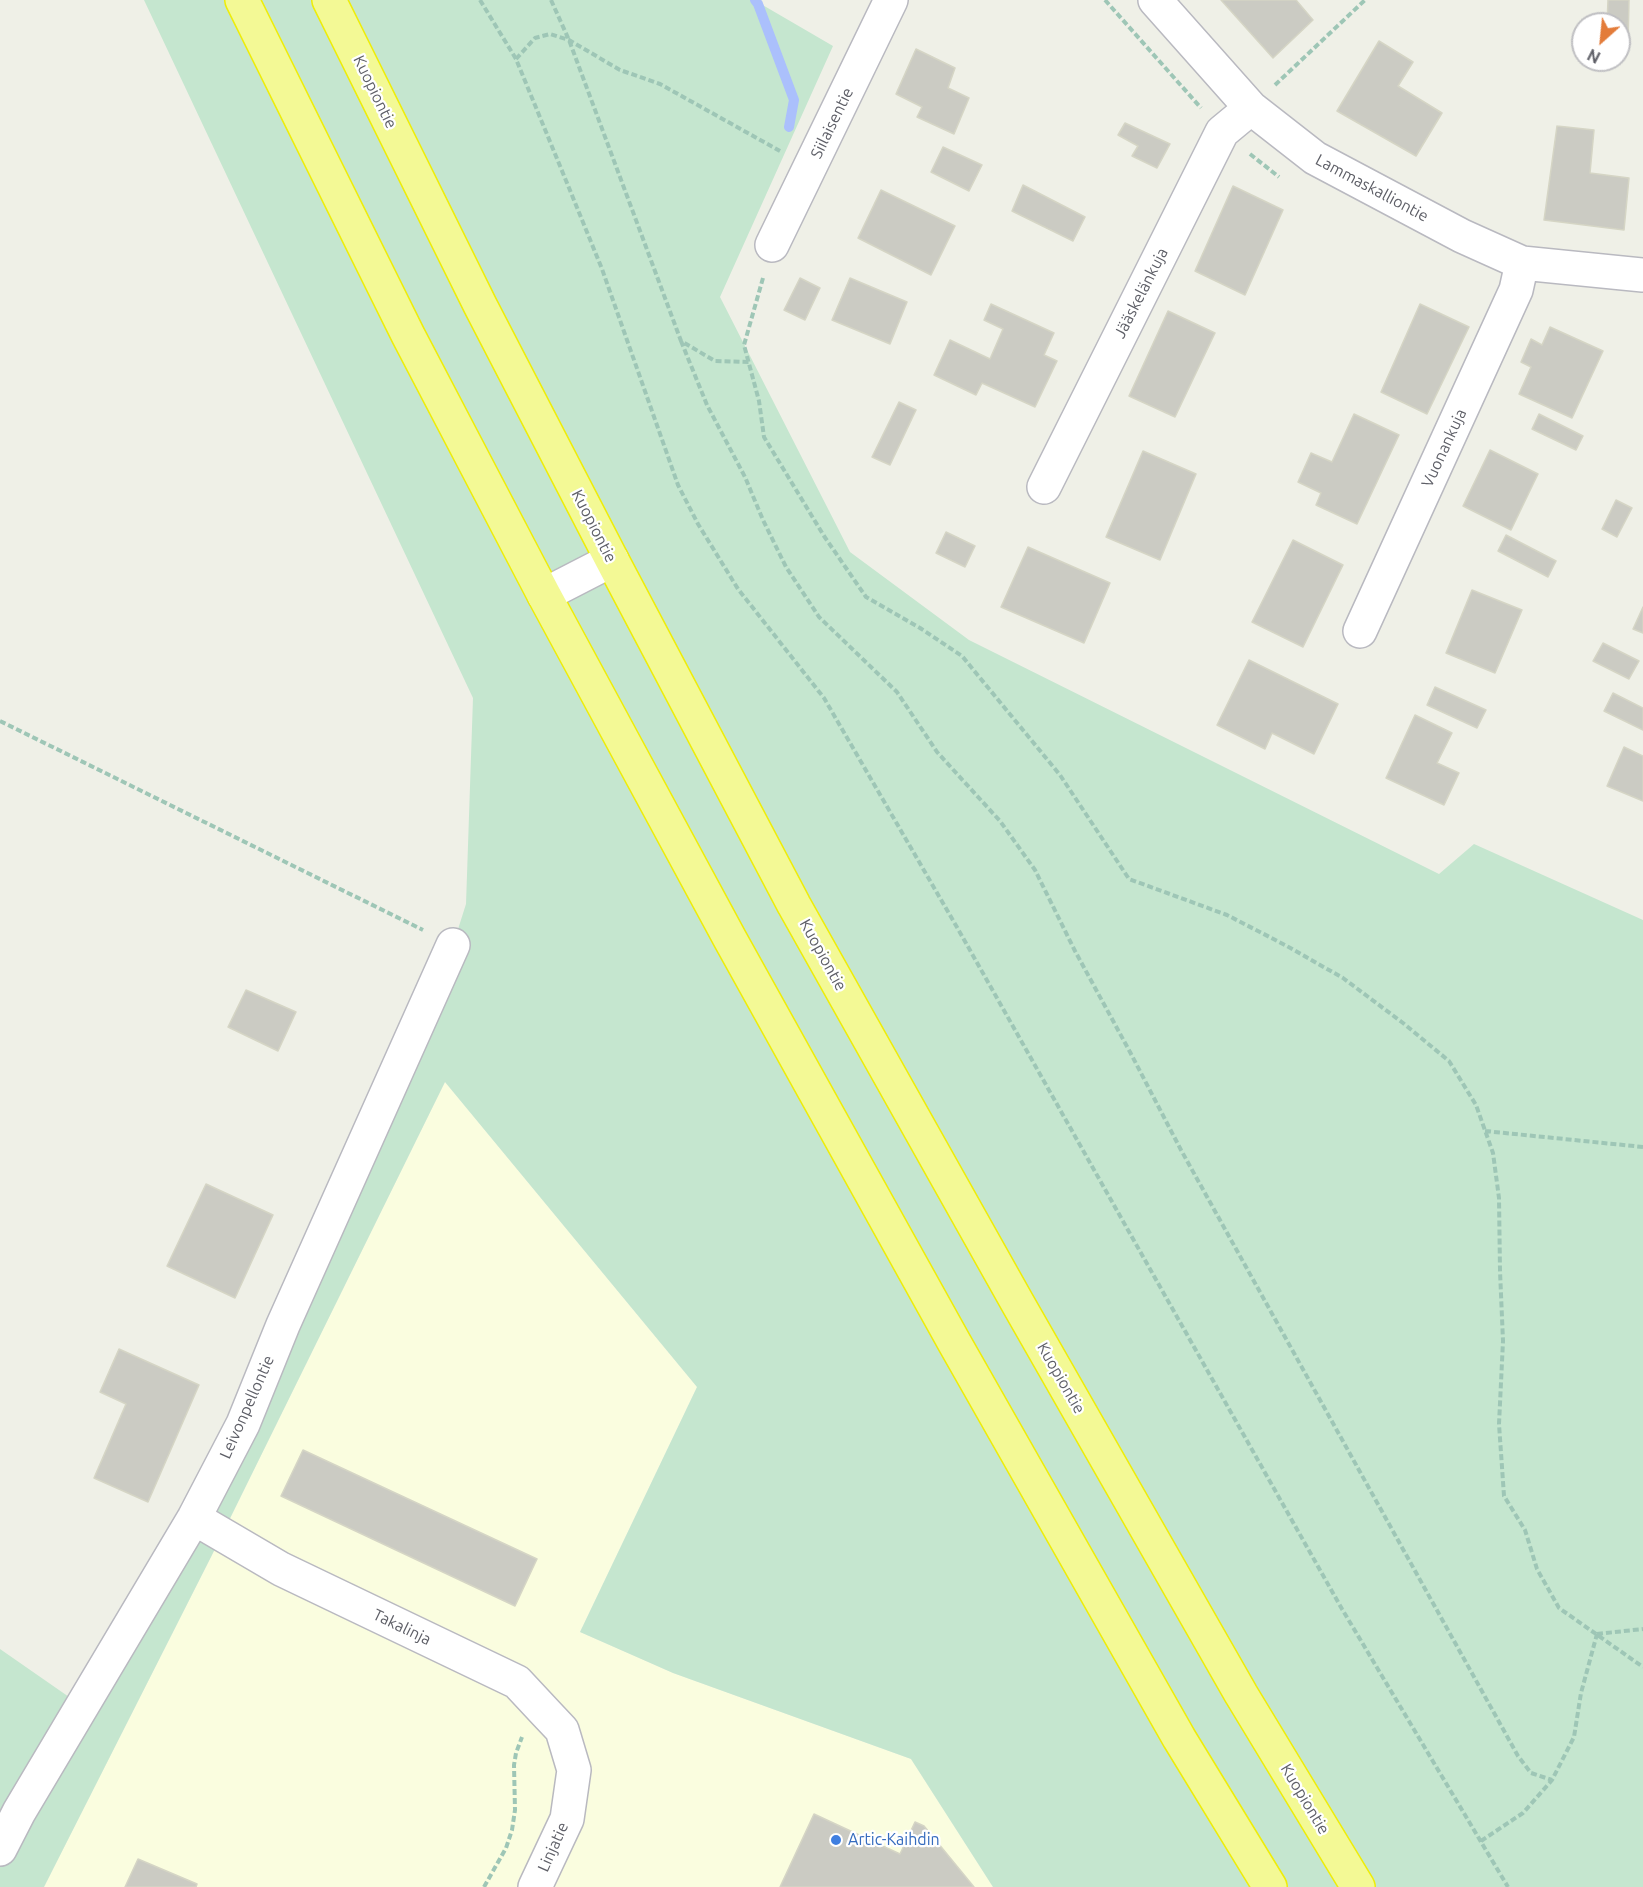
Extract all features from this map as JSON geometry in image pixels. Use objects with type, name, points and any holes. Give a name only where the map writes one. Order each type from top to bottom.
[{"type":"highway","points":[[242,0],[408,334],[544,595],[724,929],[954,1342],[1179,1738],[1270,1887]]},
{"type":"highway","name":"Kuopiontie","points":[[329,0],[480,305],[794,905],[1241,1694],[1358,1887]]},
{"type":"street","name":"Siilaisentie","points":[[772,245],[891,0]]},
{"type":"street","name":"Lammaskalliontie","points":[[1155,0],[1251,108],[1315,158],[1462,236],[1522,263],[1643,275]]},
{"type":"street","name":"Jääskelänkuja","points":[[1044,487],[1222,132],[1251,108]]},
{"type":"street","name":"Vuonankuja","points":[[1360,631],[1516,290],[1522,263]]},
{"type":"street","points":[[544,595],[612,560]]},
{"type":"street","name":"Leivonpellontie","points":[[0,1849],[194,1518],[243,1424],[283,1325],[375,1124],[453,945]]},
{"type":"street","name":"Takalinja","points":[[194,1518],[281,1569],[516,1682],[561,1730],[574,1770]]},
{"type":"street","name":"Linjatie","points":[[535,1887],[567,1819],[574,1770]]},
{"type":"path","points":[[480,0],[516,59],[602,268],[678,485],[698,524],[738,589],[824,698],[958,929],[1342,1610],[1508,1887]]},
{"type":"path","points":[[550,0],[569,40],[707,405],[745,477],[767,530],[786,567],[819,617],[897,692],[936,753],[1000,821],[1035,870],[1075,951],[1181,1150],[1518,1756],[1531,1773],[1552,1780]]},
{"type":"path","points":[[1251,108],[1365,0]]},
{"type":"path","points":[[516,59],[535,38],[550,34],[569,40],[620,70],[660,84],[811,167]]},
{"type":"path","points":[[772,245],[744,345],[759,401],[764,437],[824,536],[866,597],[920,628],[962,656],[1060,775],[1129,879],[1227,915],[1343,978],[1449,1061],[1476,1105],[1493,1153],[1499,1198],[1503,1341],[1498,1424],[1504,1496],[1525,1530],[1537,1569],[1559,1608],[1643,1667]]},
{"type":"path","points":[[681,341],[715,360],[749,362]]},
{"type":"path","points":[[0,721],[453,945]]},
{"type":"path","points":[[1485,1131],[1643,1147]]},
{"type":"path","points":[[1597,1634],[1643,1629]]},
{"type":"path","points":[[1481,1841],[1523,1813],[1552,1780],[1574,1737],[1581,1693],[1597,1634]]},
{"type":"path","points":[[484,1887],[506,1848],[512,1830],[514,1765],[521,1739],[545,1712]]},
{"type":"shaded area","points":[[144,0],[754,0],[833,46],[720,297],[850,552],[969,640],[1439,874],[1474,844],[1643,920],[1643,1887],[993,1887],[911,1759],[673,1673],[580,1632],[697,1387],[445,1082],[211,1557],[44,1887],[0,1887],[0,1649],[82,1706],[194,1518],[453,945],[466,904],[473,698]]},
{"type":"shaded area","points":[[445,1082],[697,1387],[580,1632],[673,1673],[911,1759],[993,1887],[44,1887],[211,1557]]},
{"type":"building","points":[[1221,0],[1296,0],[1313,20],[1273,58]]},
{"type":"building","points":[[1608,0],[1629,0],[1629,12],[1608,12]]},
{"type":"building","points":[[1379,41],[1413,62],[1398,86],[1442,113],[1416,156],[1337,111]]},
{"type":"building","points":[[916,49],[955,68],[948,88],[969,98],[954,134],[917,117],[922,107],[896,94]]},
{"type":"building","points":[[1125,123],[1170,144],[1157,168],[1132,156],[1138,146],[1118,135]]},
{"type":"building","points":[[1557,126],[1594,130],[1590,173],[1629,178],[1624,230],[1544,220]]},
{"type":"building","points":[[943,147],[982,165],[969,191],[931,172]]},
{"type":"building","points":[[1023,185],[1085,217],[1073,241],[1012,211]]},
{"type":"building","points":[[1233,186],[1283,210],[1245,295],[1195,271]]},
{"type":"building","points":[[881,190],[955,226],[931,275],[858,238]]},
{"type":"building","points":[[800,278],[820,288],[805,320],[784,310]]},
{"type":"building","points":[[850,278],[907,302],[890,344],[832,320]]},
{"type":"building","points":[[991,304],[1054,333],[1044,355],[1057,361],[1035,407],[982,383],[976,395],[934,375],[950,340],[990,359],[1003,329],[984,320]]},
{"type":"building","points":[[1420,304],[1469,327],[1427,414],[1381,392]]},
{"type":"building","points":[[1168,311],[1215,333],[1175,417],[1129,396]]},
{"type":"building","points":[[1550,327],[1603,351],[1572,418],[1519,394],[1531,367],[1521,362],[1531,339],[1542,345]]},
{"type":"building","points":[[899,402],[916,410],[890,465],[872,457]]},
{"type":"building","points":[[1354,414],[1399,435],[1357,524],[1316,505],[1321,493],[1298,482],[1311,453],[1332,462]]},
{"type":"building","points":[[1539,414],[1583,436],[1576,450],[1532,429]]},
{"type":"building","points":[[1490,450],[1538,474],[1511,530],[1463,506]]},
{"type":"building","points":[[1143,451],[1196,474],[1160,560],[1106,537]]},
{"type":"building","points":[[1616,500],[1632,508],[1617,537],[1602,529]]},
{"type":"building","points":[[946,532],[975,546],[965,567],[936,553]]},
{"type":"building","points":[[1506,535],[1556,561],[1548,577],[1498,551]]},
{"type":"building","points":[[1293,540],[1343,565],[1303,647],[1252,622]]},
{"type":"building","points":[[1028,547],[1110,583],[1084,643],[1001,607]]},
{"type":"building","points":[[1472,590],[1522,610],[1495,673],[1446,653]]},
{"type":"building","points":[[1643,607],[1643,633],[1633,629]]},
{"type":"building","points":[[1603,643],[1639,661],[1629,679],[1593,661]]},
{"type":"building","points":[[1249,660],[1338,704],[1314,754],[1272,733],[1265,749],[1217,725]]},
{"type":"building","points":[[1435,687],[1486,710],[1477,728],[1427,705]]},
{"type":"building","points":[[1613,693],[1643,708],[1643,730],[1604,711]]},
{"type":"building","points":[[1415,715],[1452,733],[1437,763],[1459,773],[1444,805],[1386,778]]},
{"type":"building","points":[[1624,747],[1643,756],[1643,801],[1607,786]]},
{"type":"building","points":[[246,990],[296,1012],[278,1051],[228,1027]]},
{"type":"building","points":[[206,1184],[273,1215],[235,1298],[167,1266]]},
{"type":"building","points":[[119,1349],[199,1385],[148,1502],[94,1478],[126,1404],[100,1392]]},
{"type":"building","points":[[303,1450],[537,1559],[515,1606],[281,1496]]},
{"type":"building","name":"Artic-Kaihdin","points":[[814,1814],[900,1854],[915,1822],[924,1826],[974,1887],[780,1887]]},
{"type":"building","points":[[138,1859],[197,1884],[196,1887],[125,1887]]},
{"type":"waterway","points":[[755,0],[794,100],[789,127]]},
{"type":"place","name":"Artic-Kaihdin","points":[[836,1840]]}]
